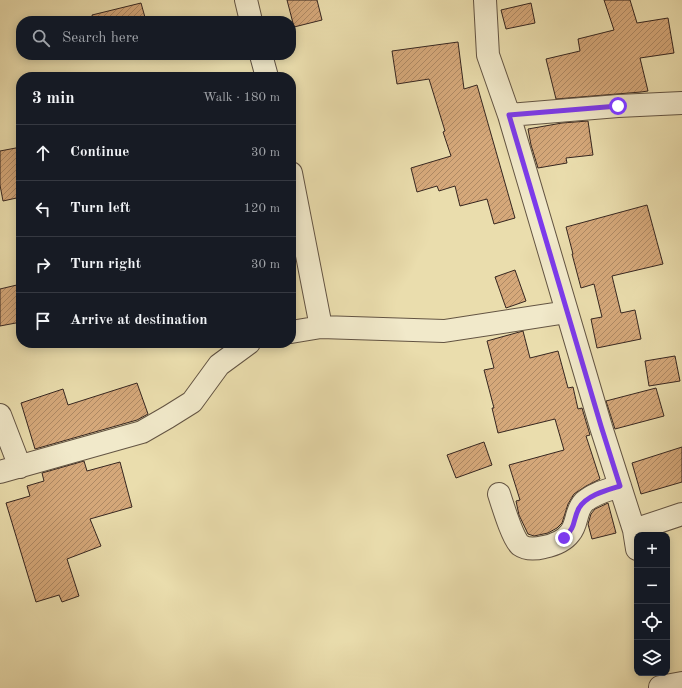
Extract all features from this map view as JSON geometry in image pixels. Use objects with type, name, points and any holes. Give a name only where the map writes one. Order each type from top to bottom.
[{"type":"street","points":[[246,0],[251,16]]},
{"type":"street","points":[[485,0],[488,55],[509,115],[634,535]]},
{"type":"street","points":[[262,60],[266,72]]},
{"type":"street","points":[[509,115],[618,106],[682,103]]},
{"type":"street","points":[[296,199],[321,327]]},
{"type":"street","points":[[296,331],[321,327],[444,331],[567,312]]},
{"type":"street","points":[[0,415],[10,469],[142,432],[192,402],[219,366],[242,348]]},
{"type":"street","points":[[499,494],[515,538],[520,545],[526,548],[534,549],[555,544],[564,538],[571,532],[580,507],[584,503],[598,494],[620,486]]},
{"type":"street","points":[[648,532],[682,514]]},
{"type":"street","points":[[658,676],[660,688],[682,684]]},
{"type":"building","points":[[287,0],[317,0],[322,20],[296,26],[296,16],[291,16]]},
{"type":"building","points":[[604,0],[630,0],[637,23],[668,18],[674,53],[640,58],[648,91],[556,99],[546,59],[580,51],[578,39],[614,30]]},
{"type":"building","points":[[141,3],[145,16],[92,16]]},
{"type":"building","points":[[531,3],[535,23],[506,29],[501,10]]},
{"type":"building","points":[[458,42],[464,89],[477,85],[515,218],[494,224],[487,199],[460,206],[455,186],[439,191],[437,186],[417,192],[411,168],[451,156],[429,79],[397,84],[392,51]]},
{"type":"building","points":[[588,121],[593,155],[566,158],[567,163],[538,168],[528,129],[562,123]]},
{"type":"building","points":[[16,148],[16,198],[3,201],[0,185],[0,151]]},
{"type":"building","points":[[647,205],[663,264],[612,276],[621,313],[635,310],[641,339],[597,348],[591,319],[602,317],[594,284],[581,288],[566,227]]},
{"type":"building","points":[[515,270],[526,301],[506,308],[495,277]]},
{"type":"building","points":[[16,285],[16,323],[0,326],[0,289]]},
{"type":"building","points":[[523,331],[530,358],[558,351],[568,388],[573,387],[578,409],[582,408],[590,435],[586,436],[600,479],[574,494],[568,504],[562,523],[557,528],[548,533],[534,536],[528,534],[519,515],[516,501],[520,500],[509,465],[564,450],[555,419],[498,433],[492,408],[494,408],[484,370],[494,368],[487,341]]},
{"type":"building","points":[[675,356],[680,381],[649,386],[645,361]]},
{"type":"building","points":[[137,383],[148,414],[137,420],[35,449],[21,403],[63,389],[68,405]]},
{"type":"building","points":[[656,388],[664,416],[615,429],[606,401]]},
{"type":"building","points":[[484,442],[492,465],[456,478],[447,455]]},
{"type":"building","points":[[682,447],[682,482],[641,494],[632,463]]},
{"type":"building","points":[[84,461],[87,471],[120,462],[132,507],[90,519],[101,546],[67,559],[79,596],[62,602],[59,595],[36,602],[6,503],[30,496],[27,486],[44,481],[42,473]]},
{"type":"building","points":[[608,503],[616,533],[592,539],[588,524],[591,514],[595,509]]},
{"type":"route","points":[[564,538],[571,532],[580,507],[589,498],[620,486],[509,115],[618,106]]}]
